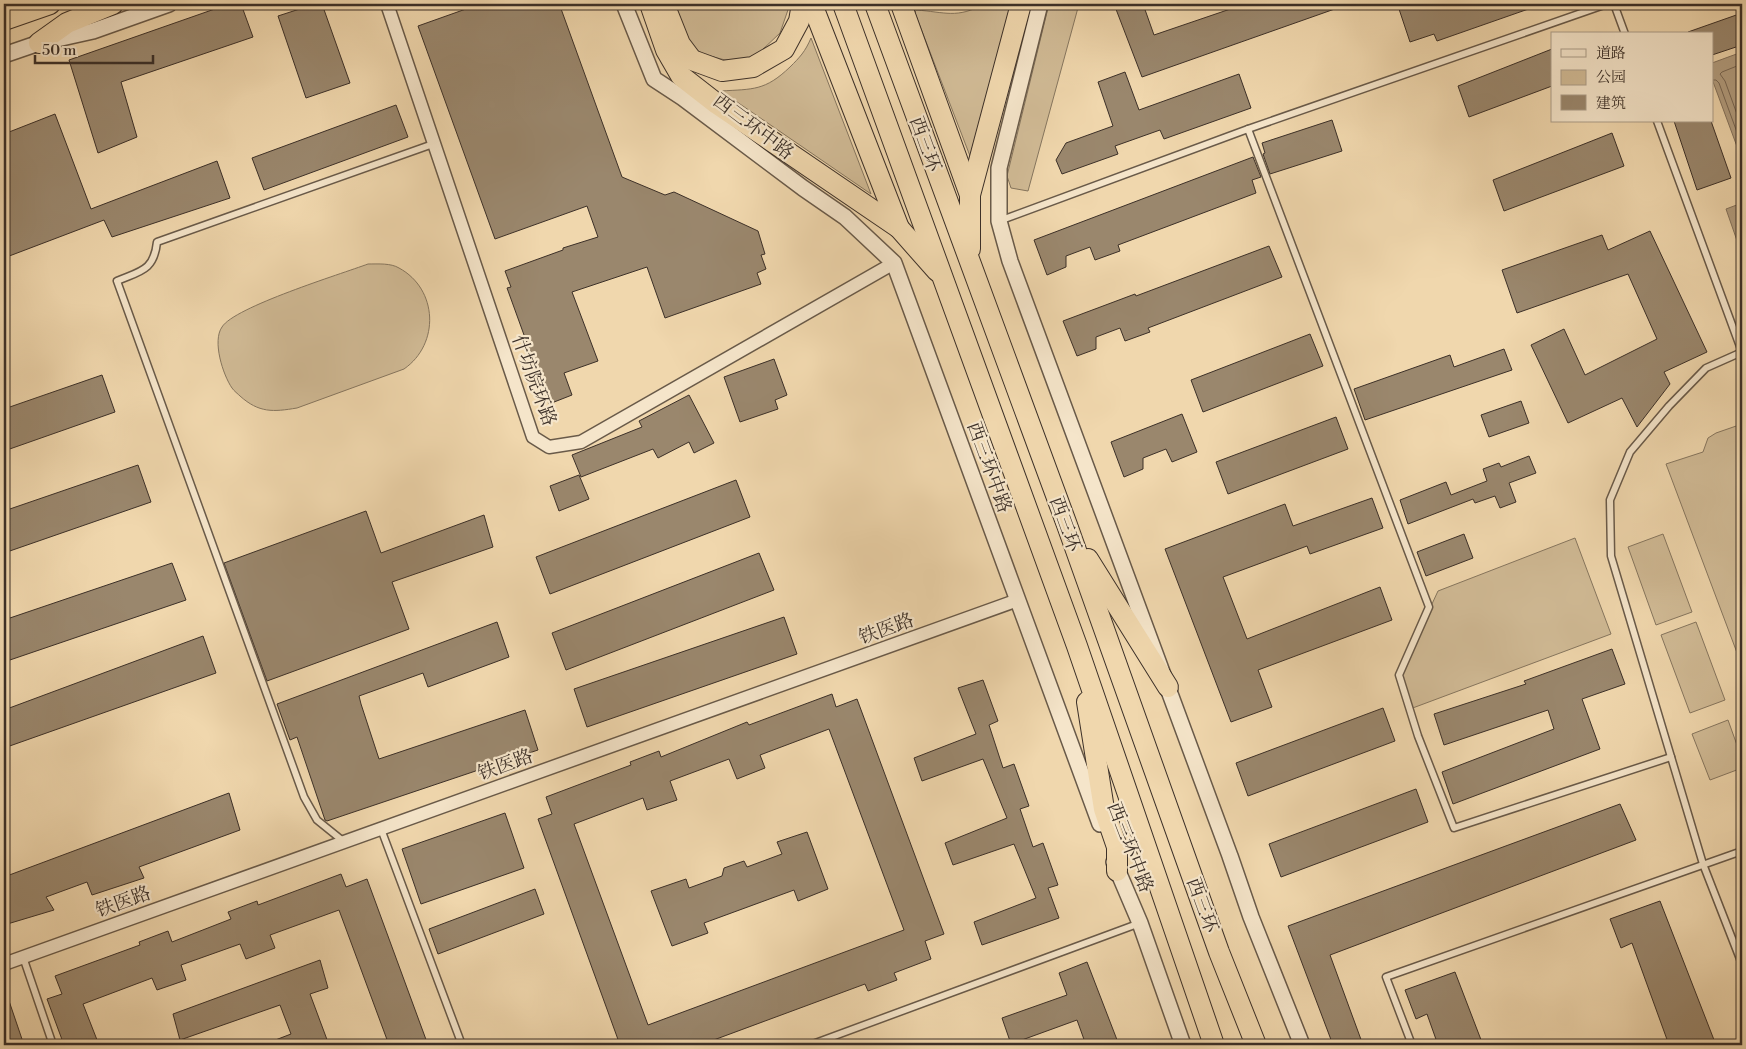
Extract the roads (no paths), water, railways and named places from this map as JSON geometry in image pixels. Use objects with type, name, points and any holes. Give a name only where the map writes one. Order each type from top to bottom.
[{"type":"highway","points":[[4,20],[50,4]]},
{"type":"highway","points":[[39,43],[67,23],[113,4]]},
{"type":"highway","points":[[650,4],[666,50],[681,76],[716,104],[899,228],[945,280]]},
{"type":"highway","points":[[664,4],[680,44],[692,60],[722,71],[753,67],[784,48],[799,21],[802,4]]},
{"type":"highway","points":[[812,4],[899,228]]},
{"type":"highway","name":"西三环","points":[[843,4],[1078,646],[1214,1045]]},
{"type":"highway","name":"西三环","points":[[874,4],[1066,525],[1219,952],[1256,1045]]},
{"type":"highway","points":[[900,4],[970,195]]},
{"type":"highway","points":[[970,264],[970,195],[1021,4]]},
{"type":"highway","points":[[1066,525],[1168,687]]},
{"type":"highway","points":[[1078,646],[1104,809],[1117,847],[1118,871]]},
{"type":"street","points":[[4,56],[39,43],[93,31],[169,4]]},
{"type":"street","name":"什坊院环路","points":[[387,4],[533,437],[549,447],[582,442],[894,263]]},
{"type":"street","name":"西三环中路","points":[[624,4],[654,79],[683,98],[845,217],[894,263],[1118,871],[1140,923],[1183,1045]]},
{"type":"street","points":[[1040,4],[999,168],[1000,221],[1010,262],[1168,687],[1251,917],[1302,1045]]},
{"type":"street","name":"铁医路","points":[[4,964],[1018,600]]},
{"type":"lane","points":[[1000,221],[1248,129],[1607,4]]},
{"type":"lane","points":[[1614,4],[1624,32]]},
{"type":"lane","points":[[1657,122],[1742,352],[1706,368],[1669,406],[1630,452],[1610,500],[1612,556],[1704,864],[1742,964]]},
{"type":"lane","points":[[1248,129],[1430,607],[1399,675],[1418,736],[1454,828],[1672,757]]},
{"type":"lane","points":[[343,841],[317,820],[304,797],[117,281],[144,270],[150,265],[156,252],[157,242],[434,144]]},
{"type":"lane","points":[[381,829],[462,1045]]},
{"type":"lane","points":[[1412,1045],[1386,977],[1742,851]]},
{"type":"lane","points":[[810,1045],[1140,923]]},
{"type":"lane","points":[[23,957],[54,1045]]},
{"type":"water","points":[[1742,52],[1742,160],[1714,84],[1714,62]]},
{"type":"water","points":[[1742,203],[1742,255],[1726,209]]}]
